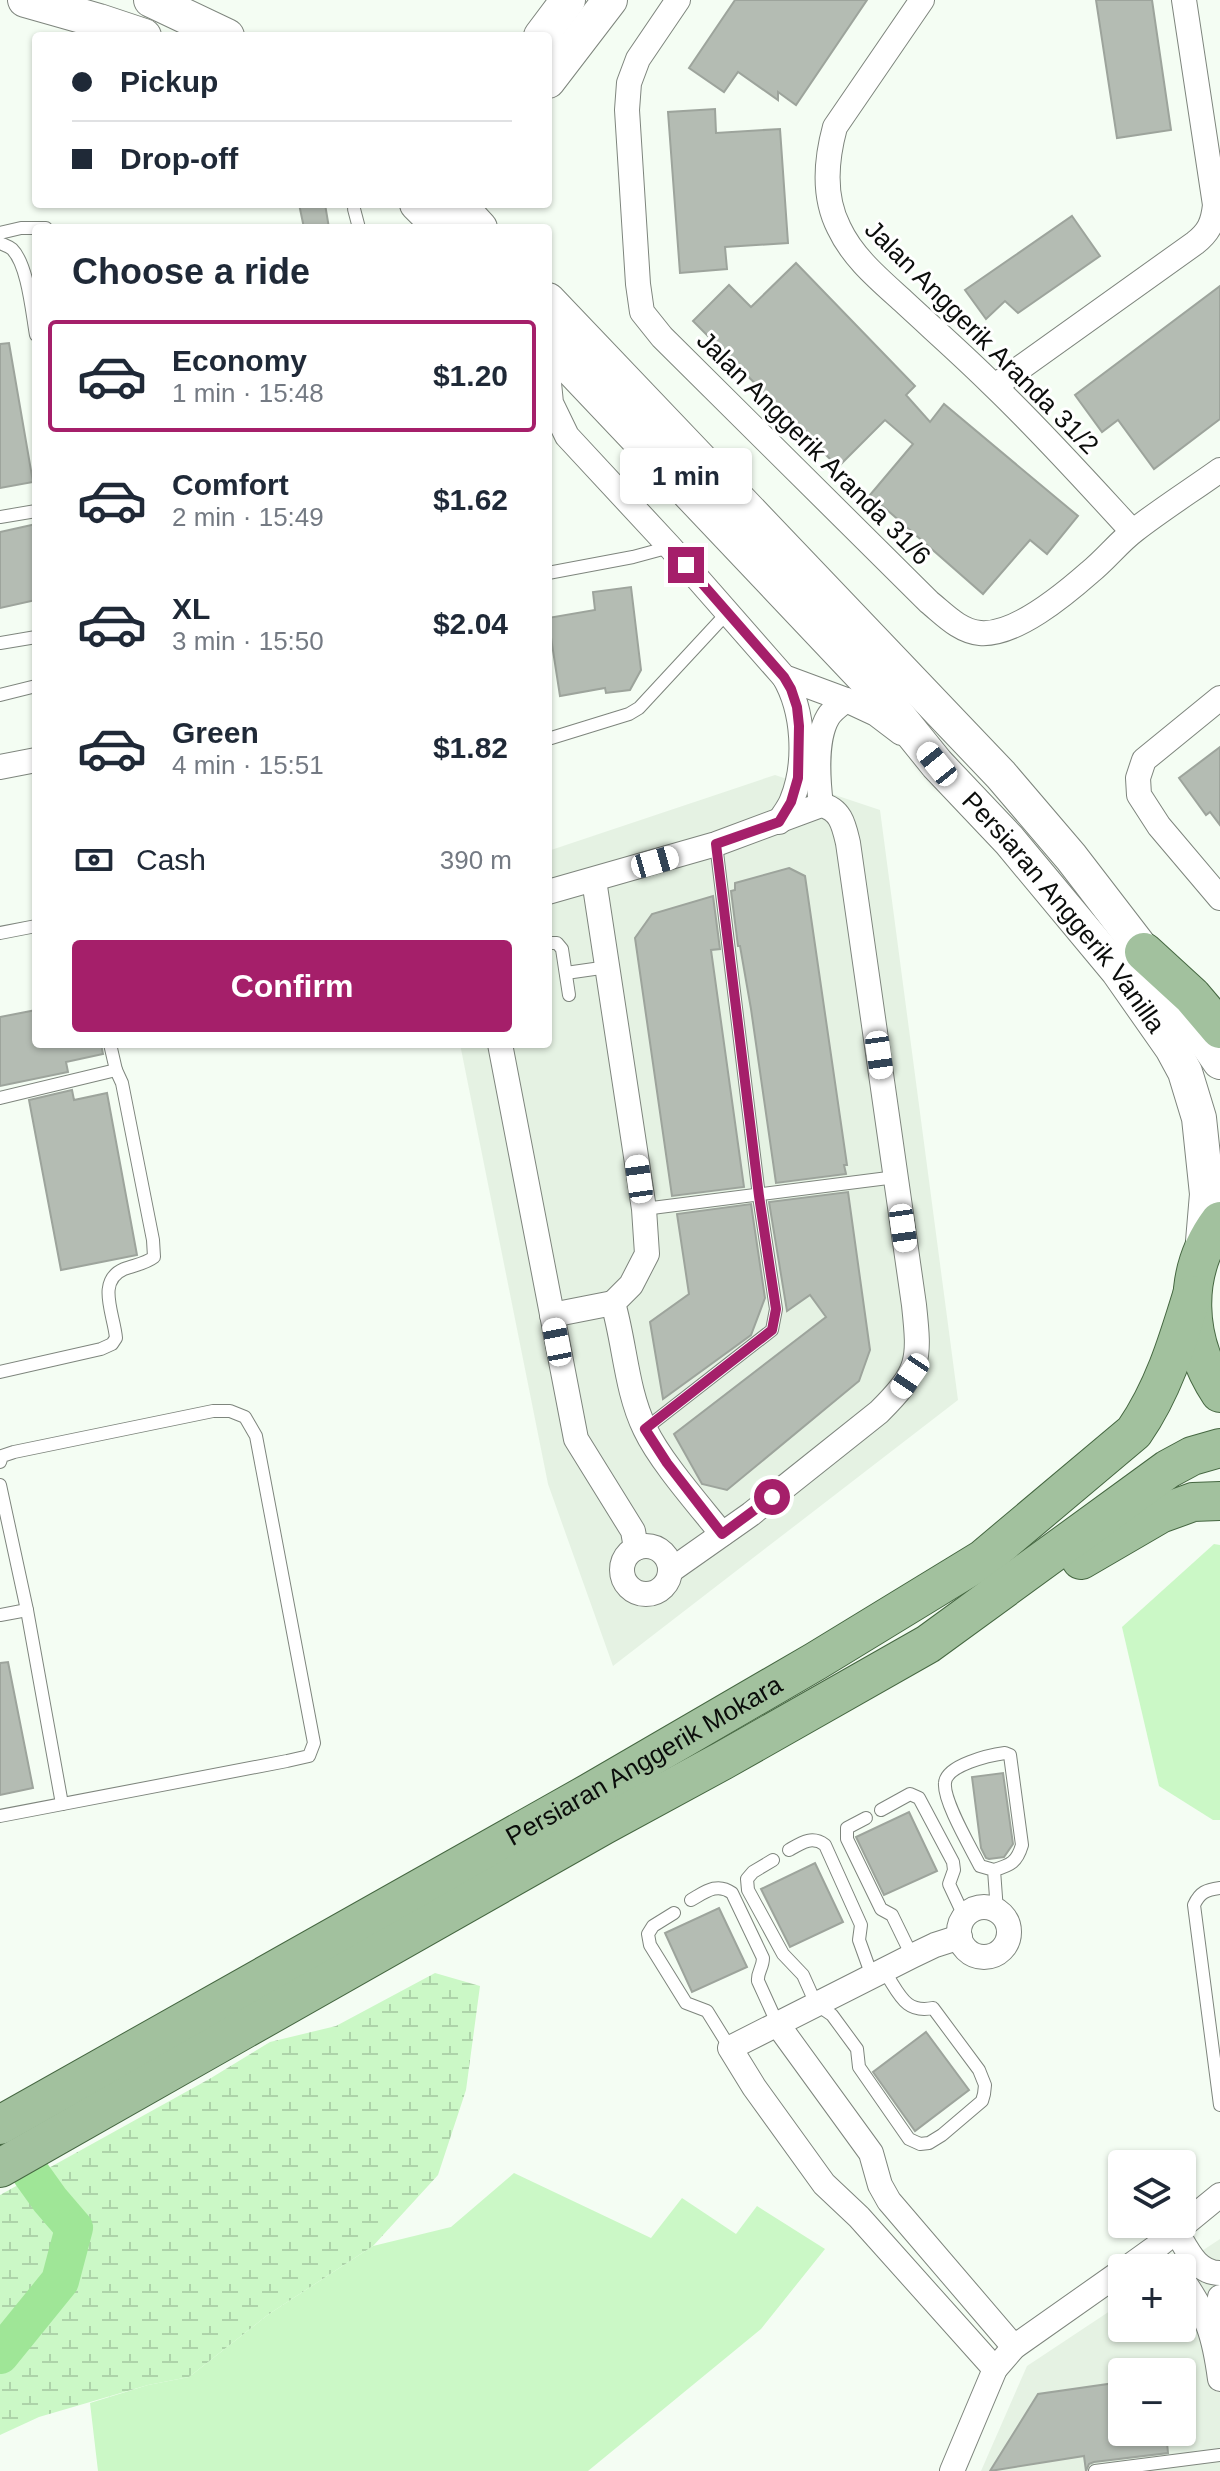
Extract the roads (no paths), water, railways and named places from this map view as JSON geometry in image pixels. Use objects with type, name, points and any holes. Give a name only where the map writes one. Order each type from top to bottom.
[{"type":"main road","points":[[25,0],[132,32]]},
{"type":"main road","points":[[151,0],[219,32]]},
{"type":"main road","points":[[544,32],[568,0]]},
{"type":"main road","points":[[552,76],[610,0]]},
{"type":"main road","points":[[441,213],[470,224]]},
{"type":"main road","name":"Persiaran Anggerik Vanilla","points":[[552,304],[1001,775],[1071,857],[1144,952],[1220,1062]]},
{"type":"main road","name":"Persiaran Anggerik Vanilla","points":[[552,348],[877,692],[937,764],[1009,840],[1118,971],[1172,1048],[1185,1072],[1199,1118],[1211,1237]]},
{"type":"main road","points":[[1144,952],[1192,996],[1220,1029]]},
{"type":"main road","points":[[1211,1237],[1192,1295],[1192,1316],[1197,1347],[1208,1375],[1220,1393]]},
{"type":"main road","name":"Persiaran Anggerik Mokara","points":[[10,2119],[589,1793],[816,1661],[983,1559],[1134,1432],[1151,1408],[1167,1374],[1192,1295]]},
{"type":"main road","name":"Persiaran Anggerik Mokara","points":[[1,2167],[928,1644],[1168,1469],[1192,1456],[1220,1448]]},
{"type":"main road","points":[[928,1644],[1005,1611],[1070,1567],[1160,1514],[1193,1502],[1220,1501]]},
{"type":"street","name":"Jalan Anggerik Aranda 31/6","points":[[678,0],[638,59],[629,83],[627,110],[642,312],[651,325],[929,602],[955,624],[969,631],[994,632],[1026,618],[1090,572],[1132,531],[1220,470]]},
{"type":"street","points":[[995,386],[1195,243],[1206,234],[1214,221],[1215,205],[1184,0]]},
{"type":"street","name":"Jalan Anggerik Aranda 31/2","points":[[920,1],[835,127],[828,167],[829,201],[838,226],[851,250],[995,386],[1132,531]]},
{"type":"street","points":[[552,407],[567,436],[784,677],[797,707],[800,757],[791,802],[779,822]]},
{"type":"street","points":[[784,677],[876,714],[937,764]]},
{"type":"street","points":[[1220,698],[1144,760],[1138,778],[1139,795],[1159,826],[1220,898]]},
{"type":"street","points":[[821,805],[818,774],[822,728],[829,714],[846,700]]},
{"type":"street","points":[[0,767],[32,761]]},
{"type":"street","points":[[552,891],[716,844],[821,805],[836,812],[848,843],[918,1354],[910,1376],[879,1412],[751,1514],[670,1571]]},
{"type":"street","points":[[552,1315],[613,1303],[631,1285],[647,1254],[644,1209],[594,880]]},
{"type":"street","points":[[501,1048],[576,1439],[633,1531],[636,1548]]},
{"type":"street","points":[[613,1303],[632,1391],[645,1429],[722,1534]]},
{"type":"street","points":[[652,1546],[660,1550],[669,1563],[668,1578],[659,1590],[651,1593],[636,1591],[625,1581],[625,1559],[636,1548],[652,1546]]},
{"type":"street","points":[[984,1907],[997,1911],[1008,1927],[1005,1946],[989,1957],[970,1953],[963,1947],[962,1927],[970,1911],[984,1907]]},
{"type":"street","points":[[962,1927],[935,1945],[730,2048],[754,2087],[824,2184],[859,2217],[995,2369]]},
{"type":"street","points":[[778,2025],[871,2153],[880,2185],[889,2201],[1014,2347]]},
{"type":"street","points":[[848,2207],[880,2185]]},
{"type":"street","points":[[1196,2214],[1220,2195]]},
{"type":"street","points":[[1167,2238],[1171,2254]]},
{"type":"street","points":[[1146,2254],[1167,2238]]},
{"type":"street","points":[[1167,2238],[1197,2266],[1210,2273],[1220,2273]]},
{"type":"street","points":[[952,2471],[995,2369],[1014,2347],[1108,2281]]},
{"type":"street","points":[[1218,2362],[1220,2297]]},
{"type":"street","points":[[1196,2299],[1205,2312],[1218,2362]]},
{"type":"lane","points":[[354,209],[358,224]]},
{"type":"lane","points":[[0,233],[32,228]]},
{"type":"lane","points":[[0,243],[12,249],[20,264],[32,312]]},
{"type":"lane","points":[[0,517],[32,512]]},
{"type":"lane","points":[[552,572],[670,547]]},
{"type":"lane","points":[[552,738],[629,714],[639,708],[728,612]]},
{"type":"lane","points":[[0,643],[32,638]]},
{"type":"lane","points":[[0,695],[32,687]]},
{"type":"lane","points":[[645,1429],[772,1330],[776,1309],[716,844]]},
{"type":"lane","points":[[0,933],[32,927]]},
{"type":"lane","points":[[552,943],[557,943],[562,949],[569,995]]},
{"type":"lane","points":[[566,973],[608,967]]},
{"type":"lane","points":[[0,1372],[112,1344],[116,1338],[107,1286],[111,1277],[154,1257],[122,1083],[111,1048]]},
{"type":"lane","points":[[0,1098],[116,1070]]},
{"type":"lane","points":[[644,1209],[896,1177]]},
{"type":"lane","points":[[0,1462],[2,1456],[14,1452],[213,1411],[230,1411],[245,1417],[256,1436],[314,1743],[309,1756],[0,1816]]},
{"type":"lane","points":[[0,1485],[27,1610],[62,1804]]},
{"type":"lane","points":[[0,1615],[27,1610]]},
{"type":"lane","points":[[1005,1753],[1010,1755],[1022,1845],[1019,1857],[1011,1865],[994,1870],[980,1866],[957,1821],[944,1784],[948,1774],[960,1766],[1005,1753]]},
{"type":"lane","points":[[881,1810],[910,1794],[919,1798],[953,1862],[954,1870],[949,1884],[962,1927]]},
{"type":"lane","points":[[866,1818],[847,1828],[847,1839],[881,1909],[892,1915],[912,1956]]},
{"type":"lane","points":[[773,1860],[747,1879],[748,1890],[783,1954],[803,1975],[816,2004],[832,2015],[857,2049],[859,2067],[909,2139],[920,2144],[929,2143],[982,2101],[985,2085],[979,2070],[933,2008],[921,2010],[909,2007],[878,1973],[859,1940],[861,1925],[825,1845],[812,1840],[789,1850]]},
{"type":"lane","points":[[994,1870],[997,1911]]},
{"type":"lane","points":[[691,1900],[718,1887],[732,1893],[763,1958],[763,1965],[757,1974],[758,1981],[778,2025]]},
{"type":"lane","points":[[1220,1888],[1205,1891],[1198,1896],[1194,1905],[1220,2105]]},
{"type":"lane","points":[[674,1913],[653,1926],[648,1934],[650,1945],[686,2003],[707,2011],[730,2048]]},
{"type":"lane","points":[[1206,2005],[1220,2003]]},
{"type":"lane","points":[[1095,2471],[1220,2455]]},
{"type":"waterway","points":[[0,2130],[74,2228],[60,2281],[0,2355]]}]
